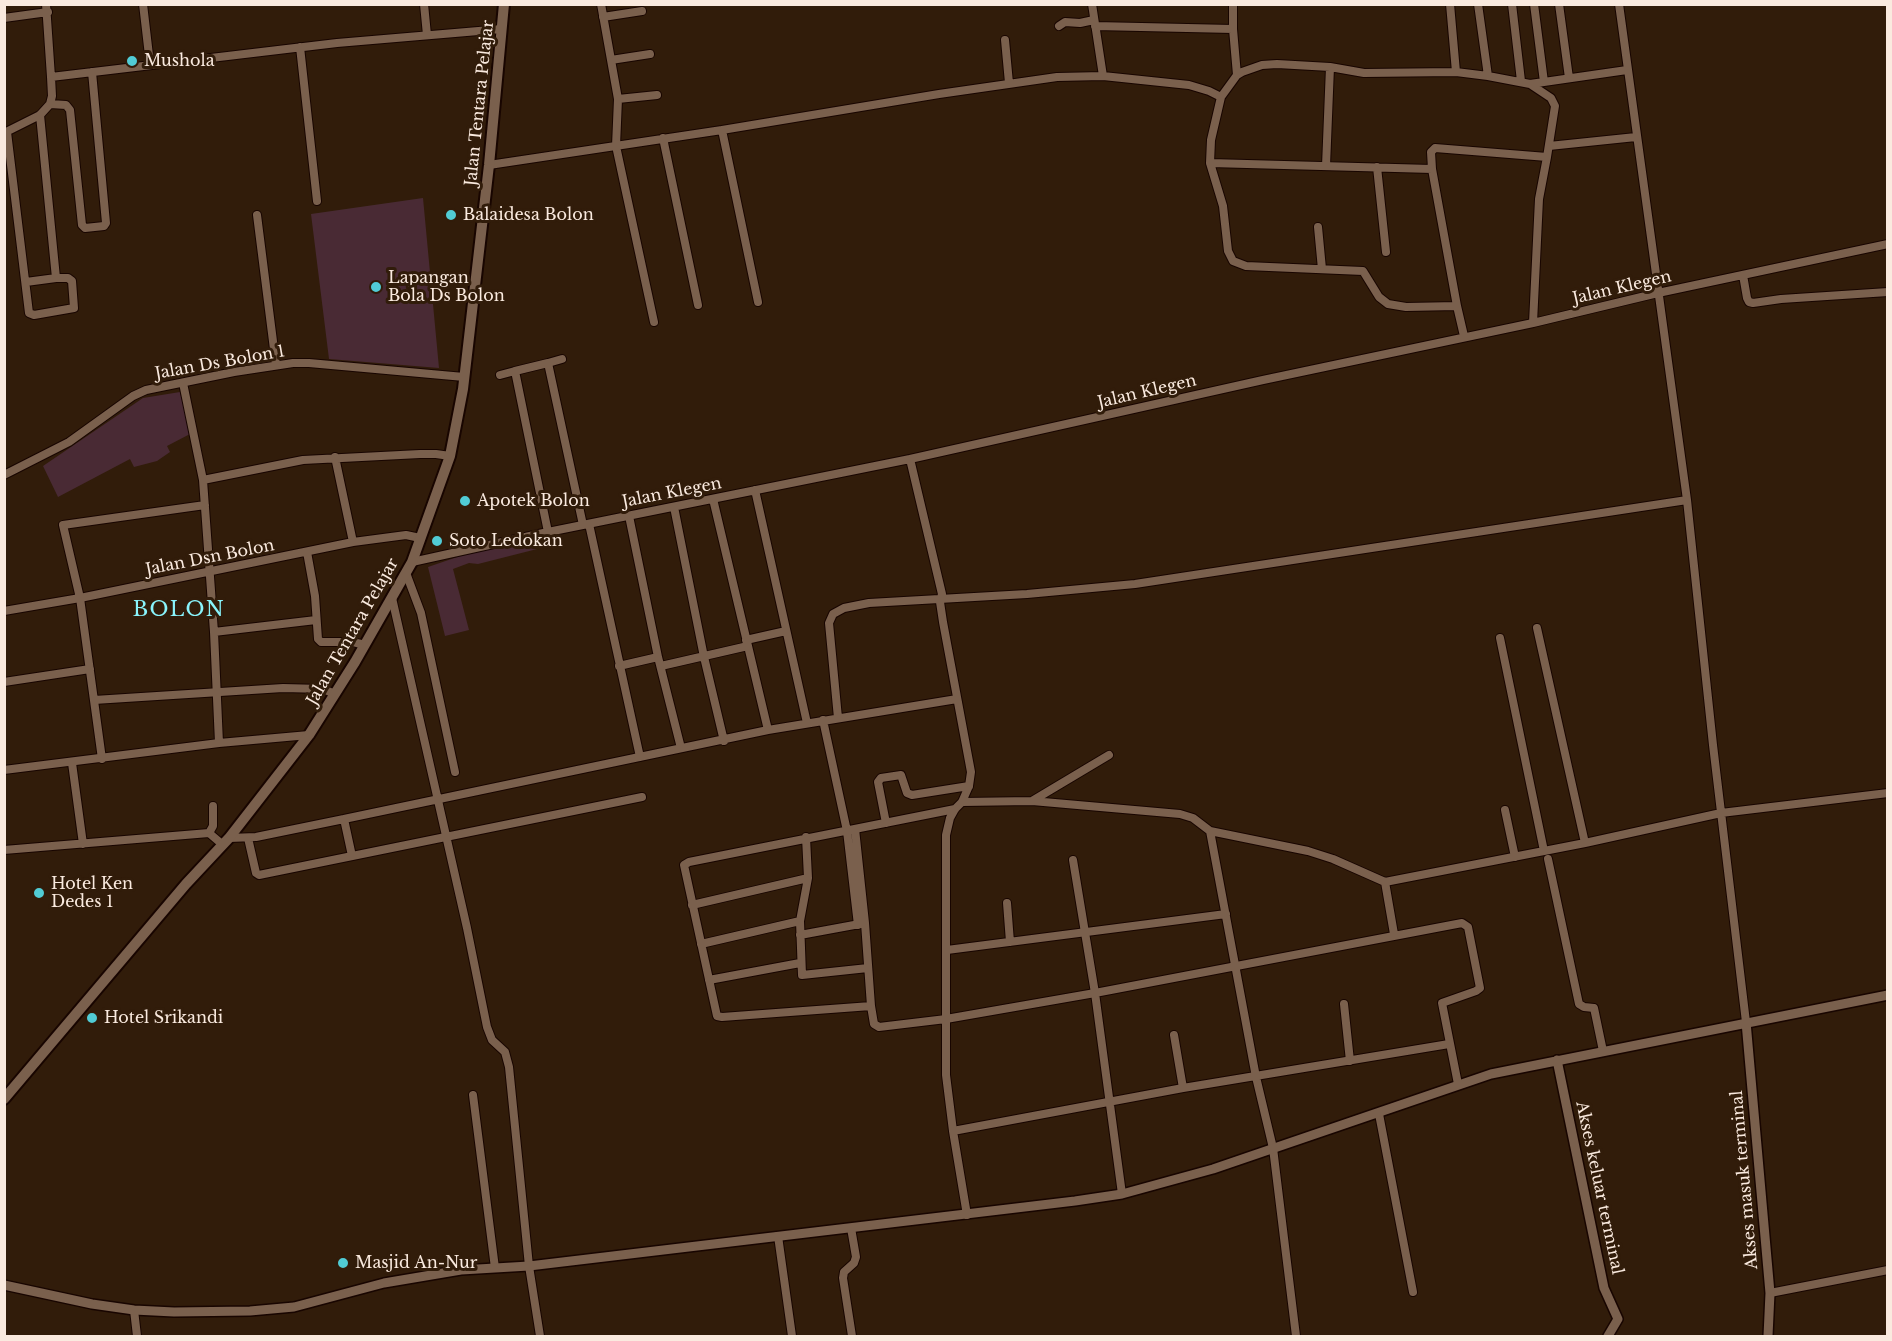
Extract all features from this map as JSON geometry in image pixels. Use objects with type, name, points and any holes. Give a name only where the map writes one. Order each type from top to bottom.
[{"type":"main road","name":"Jalan Tentara Pelajar","points":[[4,1099],[186,884],[226,841],[309,735],[365,645],[412,562],[450,456],[459,412],[474,309],[504,4]]},
{"type":"street","points":[[143,4],[150,64]]},
{"type":"street","points":[[424,4],[428,35]]},
{"type":"street","points":[[601,4],[618,99],[616,146],[654,322]]},
{"type":"street","points":[[1092,4],[1103,76]]},
{"type":"street","points":[[1233,4],[1237,75]]},
{"type":"street","points":[[1450,4],[1456,72]]},
{"type":"street","points":[[1478,4],[1488,76]]},
{"type":"street","points":[[1512,4],[1521,81]]},
{"type":"street","points":[[1534,4],[1544,82]]},
{"type":"street","points":[[1559,4],[1569,78]]},
{"type":"street","points":[[1619,4],[1687,500],[1720,813],[1746,1022]]},
{"type":"street","points":[[4,18],[47,8],[52,96],[50,104],[40,115],[6,133],[28,312],[31,314],[73,309],[72,281],[68,278],[26,282]]},
{"type":"street","points":[[603,17],[642,11]]},
{"type":"street","points":[[1059,26],[1065,22],[1233,29]]},
{"type":"street","points":[[51,76],[300,47],[502,29]]},
{"type":"street","points":[[1005,40],[1009,83]]},
{"type":"street","points":[[300,47],[317,201]]},
{"type":"street","points":[[611,60],[650,54]]},
{"type":"street","points":[[1457,306],[1392,306],[1379,297],[1363,271],[1246,266],[1233,261],[1228,251],[1221,198],[1210,163],[1211,140],[1221,97],[1237,75],[1262,65],[1295,64],[1364,73],[1456,72],[1521,81],[1530,84],[1551,98],[1555,106],[1539,199],[1533,323]]},
{"type":"street","points":[[1326,166],[1330,67]]},
{"type":"street","points":[[1530,84],[1627,70]]},
{"type":"street","points":[[50,104],[66,105],[70,110],[82,225],[85,228],[104,226],[106,223],[92,72]]},
{"type":"street","points":[[489,165],[1009,83],[1075,76],[1103,76],[1189,85],[1221,97]]},
{"type":"street","points":[[618,99],[657,95]]},
{"type":"street","points":[[40,115],[56,278]]},
{"type":"street","points":[[722,130],[758,302]]},
{"type":"street","points":[[1549,146],[1636,137]]},
{"type":"street","points":[[663,138],[698,305]]},
{"type":"street","points":[[1464,336],[1431,154],[1436,148],[1547,157]]},
{"type":"street","points":[[1210,163],[1432,169]]},
{"type":"street","points":[[1377,167],[1386,252]]},
{"type":"street","points":[[256,215],[276,365]]},
{"type":"street","points":[[1318,227],[1322,269]]},
{"type":"street","name":"Jalan Klegen","points":[[412,562],[586,524],[910,459],[1887,244]]},
{"type":"street","points":[[1743,275],[1747,298],[1753,303],[1781,298],[1887,292]]},
{"type":"street","points":[[500,375],[562,359]]},
{"type":"street","name":"Jalan Ds Bolon 1","points":[[4,475],[69,442],[139,392],[276,365],[309,363],[464,377]]},
{"type":"street","points":[[548,363],[640,757]]},
{"type":"street","points":[[515,371],[548,532]]},
{"type":"street","points":[[183,383],[203,480],[219,743]]},
{"type":"street","points":[[203,480],[276,464],[335,457],[436,454],[450,456]]},
{"type":"street","points":[[335,457],[353,542]]},
{"type":"street","points":[[910,459],[940,583],[940,609],[971,772],[969,786],[962,802],[955,809],[945,835],[946,1076],[967,1215]]},
{"type":"street","points":[[755,490],[807,723]]},
{"type":"street","points":[[713,499],[768,730]]},
{"type":"street","points":[[838,718],[829,623],[833,614],[844,608],[868,603],[1027,594],[1135,584],[1687,500]]},
{"type":"street","points":[[102,759],[80,598],[63,525],[205,505]]},
{"type":"street","points":[[674,507],[704,657],[724,741]]},
{"type":"street","points":[[629,516],[658,657],[681,748]]},
{"type":"street","name":"Jalan Dsn Bolon","points":[[4,611],[80,598],[353,542],[406,535],[420,538]]},
{"type":"street","points":[[307,552],[318,639],[321,642],[353,642],[365,645]]},
{"type":"street","points":[[406,573],[421,613],[455,772]]},
{"type":"street","points":[[392,598],[487,1027],[496,1046],[505,1052],[529,1266],[540,1336]]},
{"type":"street","points":[[214,632],[316,620]]},
{"type":"street","points":[[1537,628],[1585,843]]},
{"type":"street","points":[[661,666],[704,657],[786,631]]},
{"type":"street","points":[[1500,638],[1579,1004],[1594,1008],[1603,1051]]},
{"type":"street","points":[[619,666],[658,657]]},
{"type":"street","points":[[4,682],[90,669]]},
{"type":"street","points":[[94,700],[283,688],[323,689],[335,694]]},
{"type":"street","points":[[4,850],[209,833],[226,841],[248,838],[724,741],[768,730],[957,699]]},
{"type":"street","points":[[823,720],[851,830],[871,1006],[876,1026],[946,1019],[1095,993],[1394,934],[1462,923],[1468,927],[1480,988],[1442,1003],[1458,1084]]},
{"type":"street","points":[[4,770],[219,743],[309,735]]},
{"type":"street","points":[[1032,801],[1109,755]]},
{"type":"street","points":[[72,763],[83,844]]},
{"type":"street","points":[[886,823],[878,782],[881,778],[901,776],[907,793],[912,795],[969,786]]},
{"type":"street","points":[[962,802],[1032,801],[1180,814],[1193,818],[1210,831],[1308,851],[1334,859],[1385,882],[1515,857],[1546,855],[1585,843],[1720,813],[1887,793]]},
{"type":"street","points":[[248,838],[256,873],[259,876],[642,797]]},
{"type":"street","points":[[209,833],[214,820],[213,806]]},
{"type":"street","points":[[871,1006],[722,1017],[716,1013],[685,863],[955,809]]},
{"type":"street","points":[[1505,810],[1515,857]]},
{"type":"street","points":[[344,819],[352,856]]},
{"type":"street","points":[[1210,831],[1256,1077],[1273,1148],[1296,1336]]},
{"type":"street","points":[[806,837],[808,878],[800,921],[801,974],[804,976],[868,968]]},
{"type":"street","points":[[1073,860],[1083,933],[1095,993],[1122,1194]]},
{"type":"street","points":[[692,905],[808,878]]},
{"type":"street","points":[[1385,882],[1394,934]]},
{"type":"street","points":[[1007,903],[1010,942]]},
{"type":"street","points":[[947,950],[1226,914]]},
{"type":"street","points":[[700,944],[800,921]]},
{"type":"street","points":[[800,935],[862,924]]},
{"type":"street","points":[[708,980],[800,963]]},
{"type":"street","points":[[4,1285],[92,1304],[134,1310],[222,1312],[294,1307],[384,1283],[461,1270],[529,1266],[967,1215],[1122,1194],[1213,1169],[1491,1074],[1887,995]]},
{"type":"street","points":[[1344,1004],[1350,1061]]},
{"type":"street","name":"Akses masuk terminal","points":[[1746,1022],[1770,1293],[1768,1336]]},
{"type":"street","points":[[1174,1035],[1183,1088]]},
{"type":"street","points":[[953,1131],[1108,1101],[1449,1044]]},
{"type":"street","name":"Akses keluar terminal","points":[[1557,1060],[1604,1288],[1618,1319],[1608,1336]]},
{"type":"street","points":[[473,1095],[495,1268]]},
{"type":"street","points":[[1379,1114],[1413,1292]]},
{"type":"street","points":[[851,1228],[856,1257],[854,1263],[844,1272],[843,1278],[852,1336]]},
{"type":"street","points":[[778,1236],[792,1336]]},
{"type":"street","points":[[1770,1293],[1887,1270]]},
{"type":"street","points":[[134,1310],[137,1336]]},
{"type":"shaded area","name":"Lapangan Bola Ds Bolon","points":[[423,198],[439,368],[329,359],[311,214]]},
{"type":"shaded area","points":[[180,392],[190,434],[167,446],[170,452],[157,461],[134,467],[130,459],[58,497],[43,466],[143,398]]},
{"type":"shaded area","points":[[548,542],[549,546],[478,564],[469,563],[453,569],[469,630],[445,636],[428,567],[466,554],[514,543],[521,545]]},
{"type":"place","name":"Mushola","points":[[132,61]]},
{"type":"place","name":"Balaidesa Bolon","points":[[451,215]]},
{"type":"place","name":"Lapangan Bola Ds Bolon","points":[[376,287]]},
{"type":"place","name":"Apotek Bolon","points":[[465,501]]},
{"type":"place","name":"Soto Ledokan","points":[[437,541]]},
{"type":"place","name":"Hotel Ken Dedes 1","points":[[39,893]]},
{"type":"place","name":"Hotel Srikandi","points":[[92,1018]]},
{"type":"place","name":"Masjid An-Nur","points":[[343,1263]]},
{"type":"district","name":"BOLON","points":[[179,610]]}]
